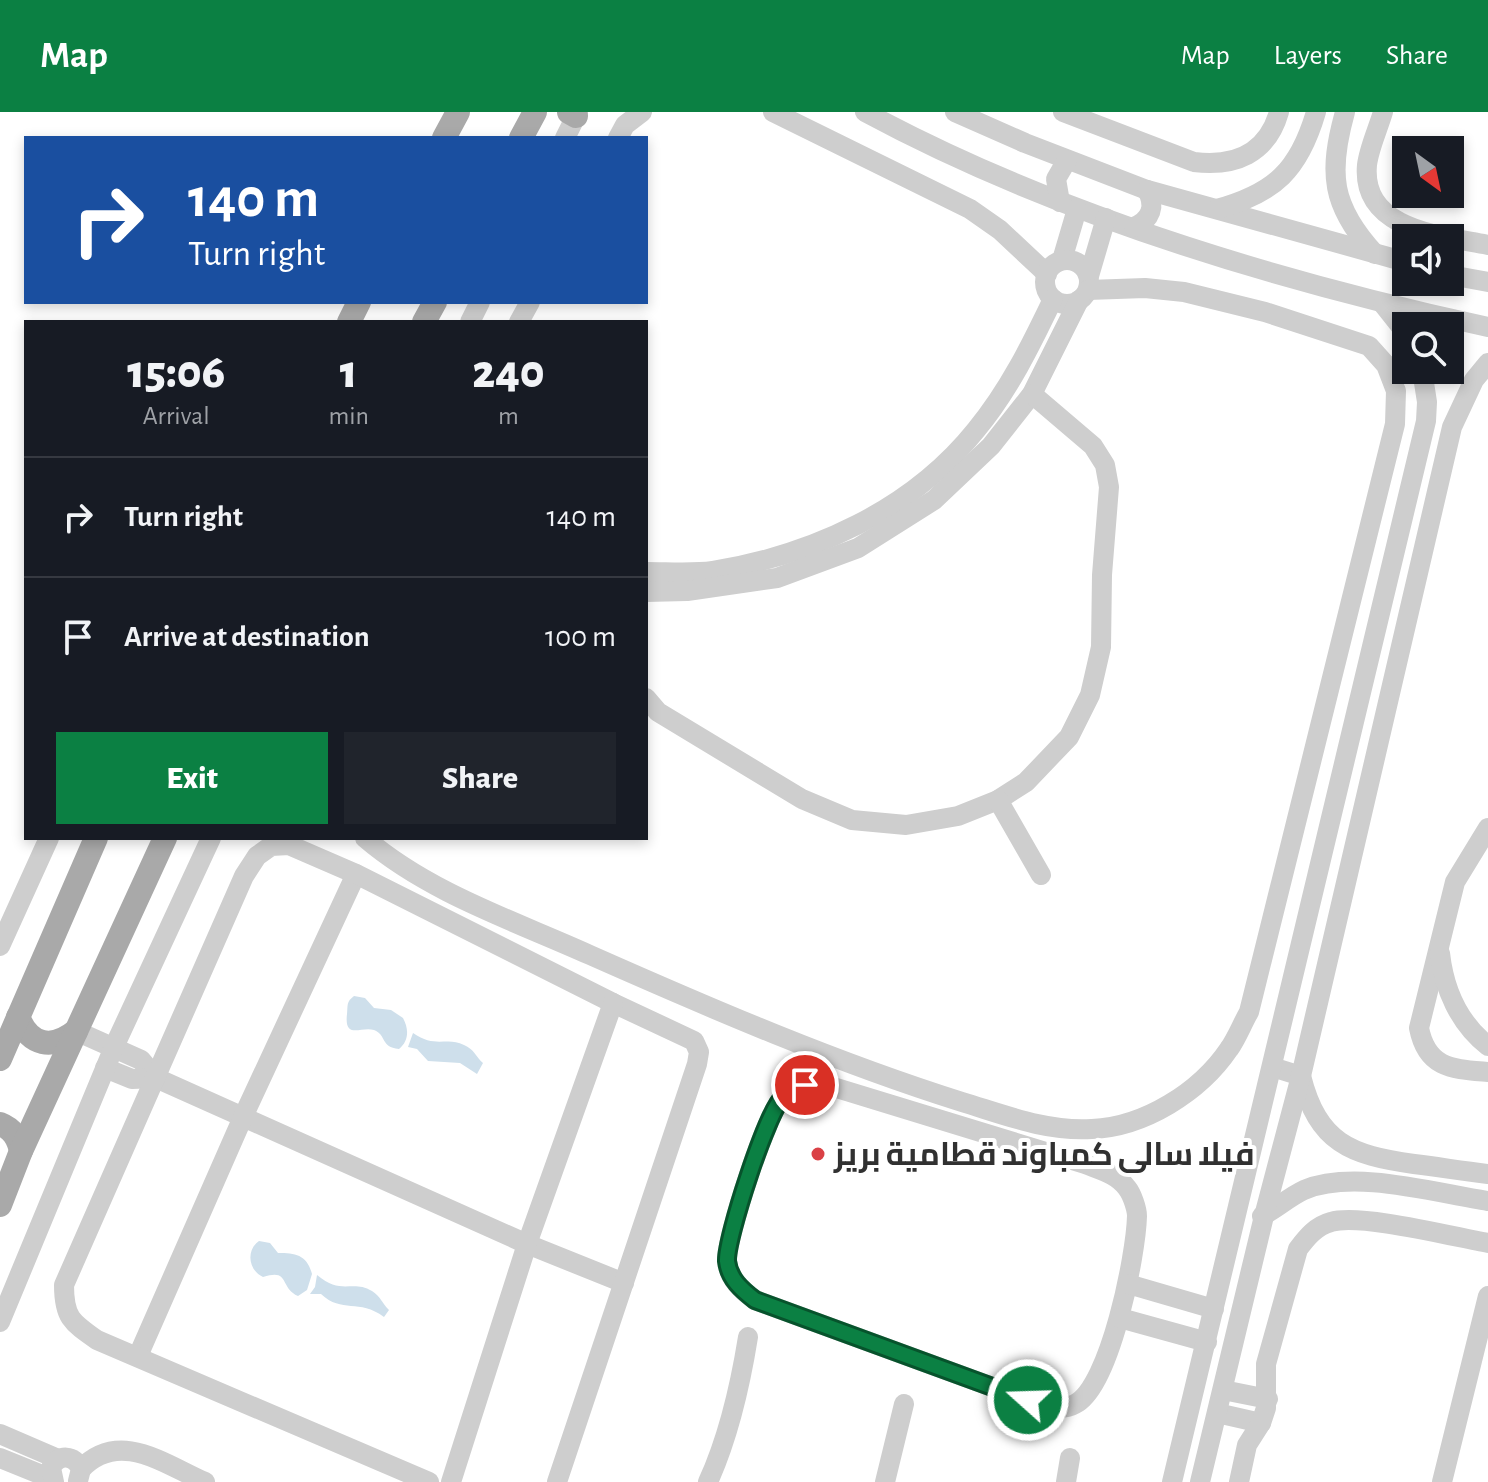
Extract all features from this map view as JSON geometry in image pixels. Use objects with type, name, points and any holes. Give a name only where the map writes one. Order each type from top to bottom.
[{"type":"main road","points":[[445,136],[458,112]]},
{"type":"main road","points":[[522,136],[535,112]]},
{"type":"main road","points":[[0,1059],[95,840]]},
{"type":"main road","points":[[0,1205],[21,1151],[164,840]]},
{"type":"main road","points":[[18,1017],[24,1030],[35,1040],[50,1043],[64,1040],[76,1031]]},
{"type":"main road","points":[[0,1124],[12,1130],[19,1140],[21,1151]]},
{"type":"street","points":[[619,136],[625,125],[642,112]]},
{"type":"street","points":[[773,112],[970,209],[1054,267]]},
{"type":"street","points":[[865,112],[907,134],[1068,205],[1262,270],[1383,304],[1488,327]]},
{"type":"street","points":[[955,112],[1147,190],[1392,258]]},
{"type":"street","points":[[1063,112],[1194,162],[1214,164],[1233,161],[1251,153],[1266,139],[1279,112]]},
{"type":"street","points":[[1217,210],[1247,201],[1273,185],[1295,162],[1316,112]]},
{"type":"street","points":[[1345,112],[1336,144],[1334,174],[1341,204],[1355,231],[1375,254]]},
{"type":"street","points":[[1383,112],[1367,165],[1369,180],[1381,207],[1403,225],[1417,231],[1488,245]]},
{"type":"street","points":[[566,136],[574,113]]},
{"type":"street","points":[[368,840],[414,875],[751,1026],[926,1090],[1041,1126],[1093,1129],[1136,1120],[1174,1102],[1203,1079],[1229,1050],[1249,1012],[1395,424],[1396,391],[1386,365],[1369,346],[1295,321],[1184,292],[1145,288],[1085,289],[1066,304],[1053,299],[1046,287],[1054,267],[1068,205],[1056,179],[1067,160]]},
{"type":"street","points":[[1134,227],[1151,212],[1151,197],[1147,190]]},
{"type":"street","points":[[648,592],[687,591],[777,578],[858,548],[934,500],[991,446],[1032,394],[1085,289],[1106,218]]},
{"type":"street","points":[[1054,267],[1075,261],[1081,265],[1085,289]]},
{"type":"street","points":[[1464,278],[1488,282]]},
{"type":"street","points":[[648,572],[710,571],[779,557],[844,532],[890,507],[942,468],[976,431],[1010,384],[1053,299]]},
{"type":"street","points":[[1383,304],[1392,315]]},
{"type":"street","points":[[1200,1482],[1301,1076],[1452,427],[1474,380],[1488,363]]},
{"type":"street","points":[[1172,1482],[1426,421],[1424,384]]},
{"type":"street","points":[[648,700],[658,712],[802,799],[852,820],[906,825],[958,816],[998,800],[1026,782],[1069,737],[1090,695],[1101,647],[1102,575],[1109,487],[1105,465],[1093,446],[1032,394]]},
{"type":"street","points":[[1427,402],[1458,409]]},
{"type":"street","points":[[998,800],[1041,875]]},
{"type":"street","points":[[1488,828],[1455,882],[1419,1028],[1426,1049],[1442,1065],[1488,1072]]},
{"type":"street","points":[[0,946],[48,840]]},
{"type":"street","points":[[0,1322],[114,1047],[210,840]]},
{"type":"street","points":[[429,1482],[97,1340],[78,1327],[64,1308],[64,1285],[244,876],[257,856],[271,846],[289,845],[356,874],[613,1003],[683,1034],[694,1041],[699,1052],[557,1482]]},
{"type":"street","points":[[138,1356],[243,1117],[356,874]]},
{"type":"street","points":[[1439,947],[1442,968],[1456,1008],[1468,1026],[1488,1046]]},
{"type":"street","points":[[451,1482],[527,1244],[613,1003]]},
{"type":"street","points":[[76,1031],[141,1060],[156,1078],[527,1244],[624,1283]]},
{"type":"street","points":[[1272,1067],[1301,1076]]},
{"type":"street","points":[[105,1068],[132,1079],[156,1078]]},
{"type":"street","points":[[1301,1076],[1308,1102],[1321,1125],[1340,1143],[1364,1155],[1488,1174]]},
{"type":"street","points":[[805,1085],[830,1086],[1111,1174],[1128,1188],[1137,1213],[1128,1284],[1120,1318],[1094,1388],[1075,1405],[1051,1407],[755,1300],[737,1287],[727,1262],[732,1234],[770,1115],[784,1095],[805,1085]]},
{"type":"street","points":[[1238,1211],[1264,1216],[1284,1200],[1306,1189],[1330,1183],[1382,1184],[1488,1201]]},
{"type":"street","points":[[1239,1482],[1247,1445],[1261,1423],[1268,1399],[1264,1382],[1266,1364],[1298,1249],[1317,1228],[1330,1222],[1358,1219],[1488,1243]]},
{"type":"street","points":[[1128,1284],[1214,1309]]},
{"type":"street","points":[[1442,1482],[1488,1296]]},
{"type":"street","points":[[1120,1318],[1207,1342]]},
{"type":"street","points":[[708,1482],[729,1427],[748,1337]]},
{"type":"street","points":[[1223,1390],[1268,1399]]},
{"type":"street","points":[[885,1482],[904,1404]]},
{"type":"street","points":[[1217,1413],[1261,1423]]},
{"type":"street","points":[[0,1434],[55,1473]]},
{"type":"street","points":[[55,1473],[74,1459],[79,1475],[102,1453],[128,1449],[205,1482]]},
{"type":"street","points":[[0,1458],[55,1473]]},
{"type":"street","points":[[1066,1482],[1070,1458]]},
{"type":"water","points":[[354,996],[365,998],[374,1008],[391,1010],[403,1018],[407,1035],[399,1049],[389,1046],[374,1030],[348,1027],[348,1004]]},
{"type":"water","points":[[413,1033],[428,1040],[464,1045],[483,1063],[477,1074],[460,1063],[428,1061],[417,1049],[408,1047]]},
{"type":"water","points":[[259,1241],[270,1243],[278,1253],[304,1259],[312,1274],[307,1290],[298,1296],[281,1277],[263,1277],[254,1270],[251,1254]]},
{"type":"water","points":[[317,1275],[333,1285],[358,1286],[372,1291],[389,1310],[384,1317],[367,1308],[336,1303],[321,1294],[310,1294]]},
{"type":"place","name":"فيلا سالى كمباوند قطامية بريز","points":[[818,1154]]},
{"type":"route","points":[[805,1085],[784,1095],[770,1115],[732,1234],[727,1262],[737,1287],[755,1300],[1028,1400]]}]
